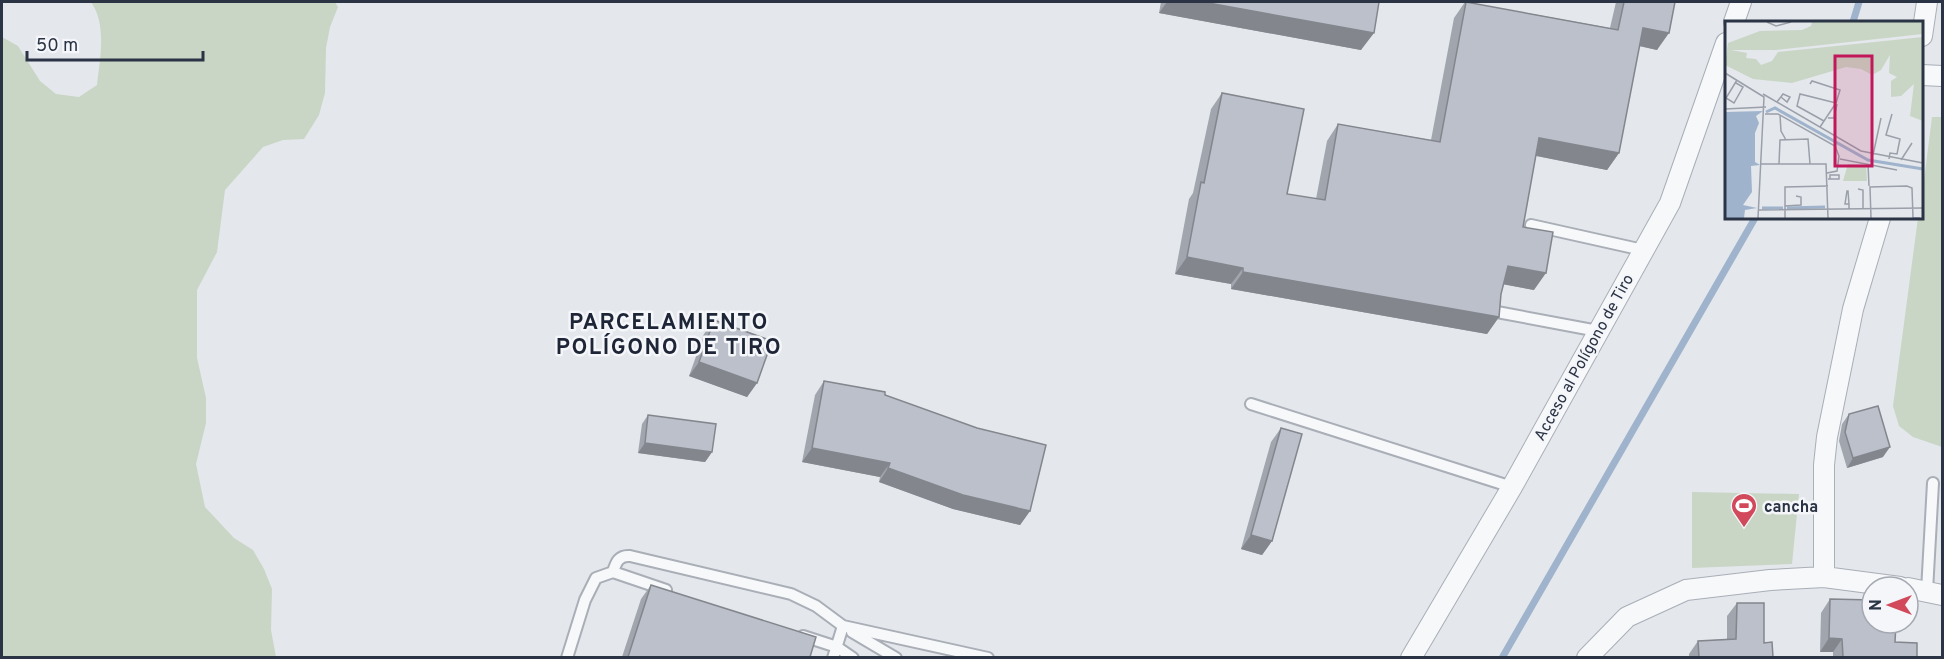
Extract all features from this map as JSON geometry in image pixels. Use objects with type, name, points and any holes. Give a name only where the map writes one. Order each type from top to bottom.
[{"type":"street","points":[[1734,21],[1741,2]]},
{"type":"street","points":[[1923,29],[1927,2]]},
{"type":"street","name":"Acceso al Polígono de Tiro","points":[[1411,657],[1512,487],[1670,203],[1725,46]]},
{"type":"street","points":[[1923,75],[1942,76]]},
{"type":"street","points":[[1824,576],[1824,465],[1827,437],[1853,309],[1880,219]]},
{"type":"street","points":[[1587,657],[1627,617],[1686,590],[1824,576],[1860,581]]},
{"type":"lane","points":[[1531,225],[1643,250]]},
{"type":"lane","points":[[1497,312],[1598,330]]},
{"type":"lane","points":[[1251,404],[1512,487]]},
{"type":"lane","points":[[1926,591],[1933,483]]},
{"type":"lane","points":[[613,572],[617,560],[624,555],[791,594],[816,606],[843,626],[896,657]]},
{"type":"lane","points":[[567,657],[585,600],[596,578],[613,572],[680,595]]},
{"type":"lane","points":[[835,652],[843,626]]},
{"type":"lane","points":[[843,626],[988,657]]},
{"type":"lane","points":[[792,632],[835,652],[854,657]]},
{"type":"green space","points":[[91,2],[335,2],[338,7],[330,27],[326,48],[325,93],[319,115],[304,139],[283,140],[263,147],[225,190],[217,252],[197,290],[197,358],[206,398],[206,423],[196,464],[205,507],[234,538],[253,550],[264,569],[272,589],[271,630],[276,657],[2,657],[2,37],[18,46],[40,81],[56,94],[79,97],[97,85],[101,31]]},
{"type":"green space","points":[[1932,117],[1942,117],[1942,447],[1913,437],[1899,426],[1893,406],[1918,219],[1923,219],[1923,188]]},
{"type":"green space","name":"cancha","points":[[1692,492],[1799,494],[1792,564],[1692,568]]},
{"type":"building","points":[[1203,2],[1379,2],[1374,33]]},
{"type":"building","points":[[1466,2],[1618,30],[1624,2],[1675,2],[1669,33],[1643,28],[1619,153],[1539,138],[1523,227],[1553,232],[1546,273],[1508,266],[1501,294],[1499,317],[1243,272],[1243,268],[1187,257],[1201,182],[1204,183],[1222,93],[1304,109],[1287,194],[1325,200],[1338,124],[1440,142]]},
{"type":"building","points":[[714,320],[772,341],[757,383],[699,362]]},
{"type":"building","points":[[824,381],[885,392],[885,395],[977,428],[1046,445],[1030,511],[963,495],[888,468],[890,463],[812,448]]},
{"type":"building","points":[[1878,406],[1890,447],[1853,458],[1845,432],[1849,414]]},
{"type":"building","points":[[648,415],[716,424],[712,452],[645,443]]},
{"type":"building","points":[[1281,428],[1302,434],[1272,541],[1251,535]]},
{"type":"building","points":[[651,585],[816,637],[810,657],[628,657]]},
{"type":"building","points":[[1830,599],[1860,600],[1860,635],[1895,635],[1895,642],[1917,643],[1917,657],[1843,657],[1842,639],[1829,638]]},
{"type":"building","points":[[1737,603],[1764,603],[1764,643],[1772,642],[1773,657],[1699,657],[1698,641],[1736,639]]},
{"type":"waterway","points":[[1853,21],[1859,2]]},
{"type":"waterway","points":[[1502,658],[1754,219]]},
{"type":"place","name":"cancha","points":[[1744,529]]},
{"type":"district","name":"PARCELAMIENTO POLÍGONO DE TIRO","points":[[669,334]]}]
